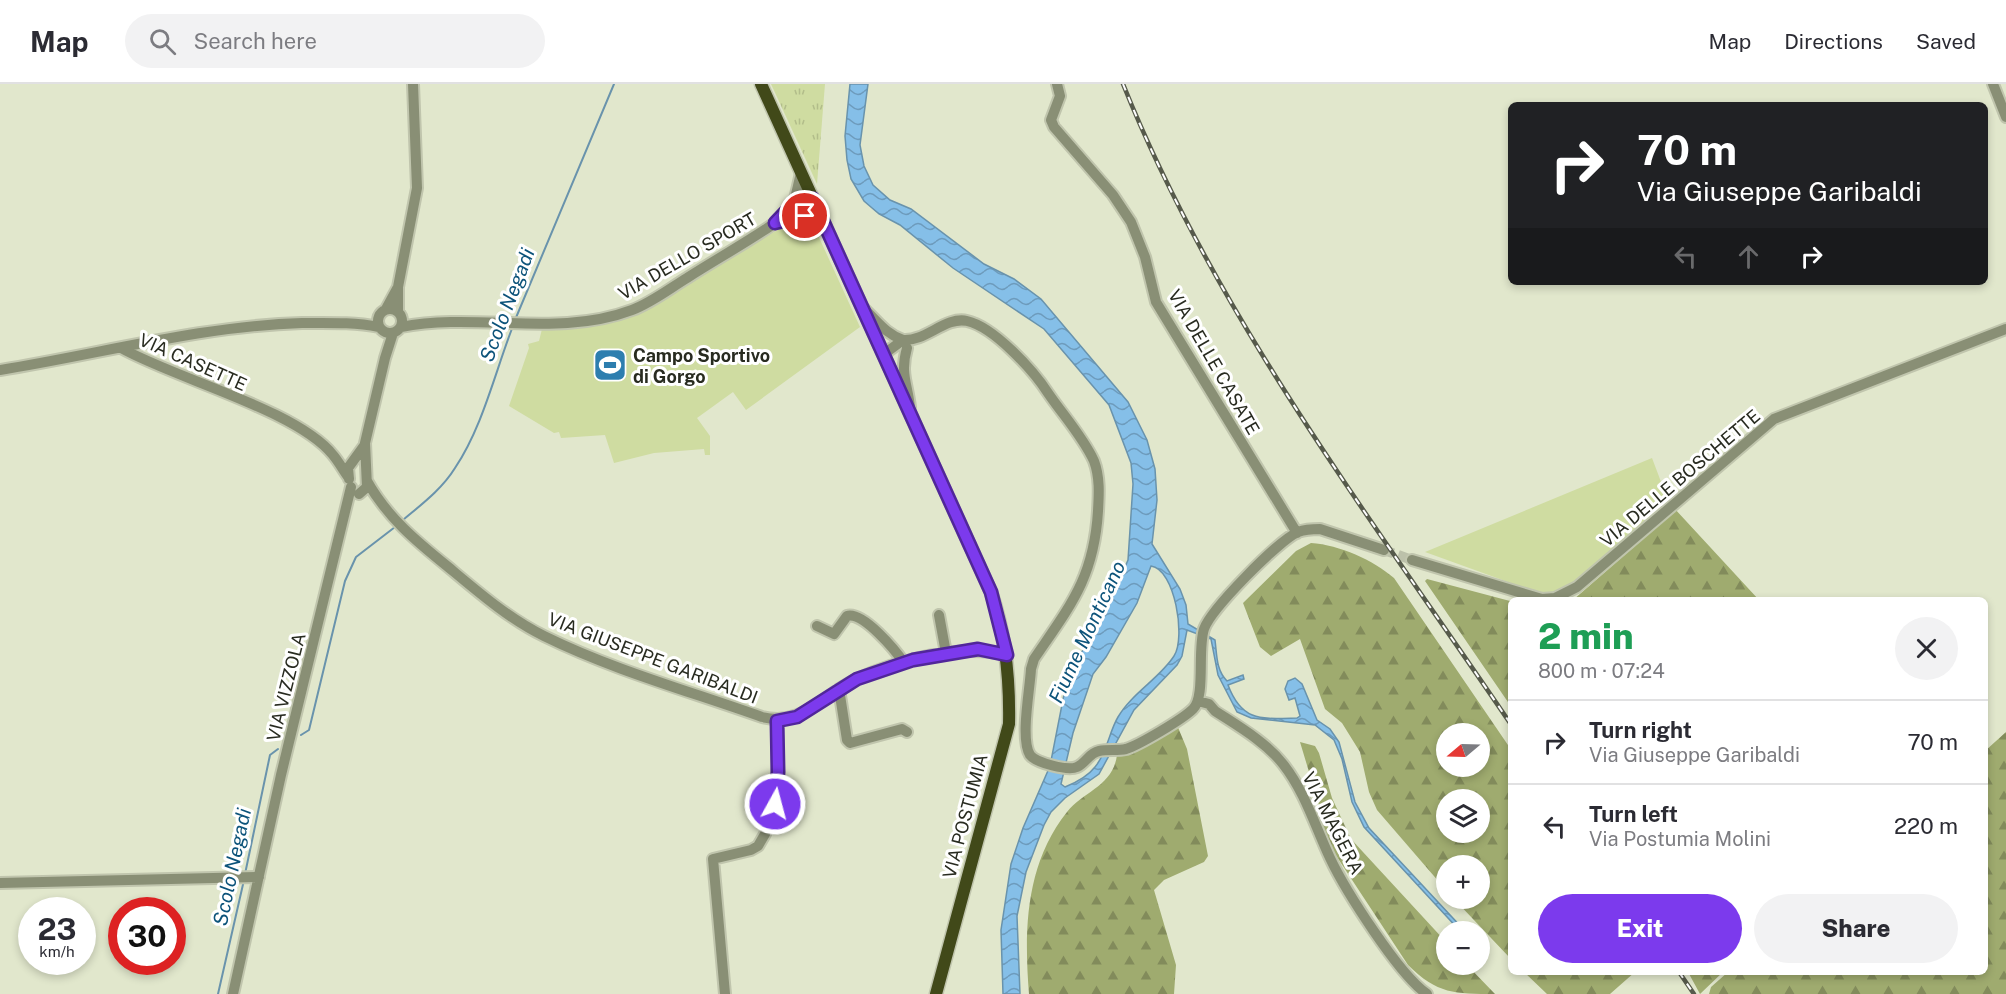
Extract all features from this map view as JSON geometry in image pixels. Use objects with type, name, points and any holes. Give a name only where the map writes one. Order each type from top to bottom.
[{"type":"main road","points":[[760,84],[910,413]]},
{"type":"main road","name":"VIA POSTUMIA","points":[[910,413],[991,592],[1005,646],[1010,684],[1009,724],[936,994]]},
{"type":"street","points":[[381,506],[367,481],[360,462],[393,324],[417,188],[413,84]]},
{"type":"street","name":"VIA DELLE CASATE","points":[[1057,84],[1060,96],[1051,120],[1054,127],[1113,195],[1131,222],[1145,258],[1156,302],[1297,533]]},
{"type":"street","points":[[1993,84],[2006,117]]},
{"type":"street","points":[[801,173],[794,203],[813,200]]},
{"type":"street","points":[[793,218],[813,200]]},
{"type":"street","name":"VIA DELLO SPORT","points":[[121,348],[213,330],[268,324],[590,321],[634,309],[775,223],[794,203]]},
{"type":"street","points":[[775,223],[805,216],[823,221]]},
{"type":"street","points":[[383,311],[398,287]]},
{"type":"street","points":[[862,307],[875,318],[880,328],[908,343]]},
{"type":"street","points":[[383,311],[393,324]]},
{"type":"street","points":[[383,311],[393,324]]},
{"type":"street","name":"VIA DELLO SPORT","points":[[354,322],[383,311]]},
{"type":"street","points":[[884,354],[961,320],[970,321],[1032,369],[1091,455],[1097,471],[1097,526],[1088,571],[1078,595],[1034,659],[1031,669],[1027,742],[1030,754],[1038,761],[1070,768],[1077,767],[1099,750],[1125,749],[1140,743],[1203,706],[1199,687],[1203,633],[1216,608],[1297,533],[1310,528],[1320,529],[1384,550]]},
{"type":"street","name":"VIA DELLE BOSCHETTE","points":[[1557,597],[1576,587],[1774,419],[2006,329]]},
{"type":"street","points":[[908,343],[902,364],[902,375],[910,413]]},
{"type":"street","name":"VIA CASETTE","points":[[0,370],[121,348],[168,372],[301,429],[333,454],[355,488]]},
{"type":"street","points":[[333,454],[360,462]]},
{"type":"street","points":[[360,462],[348,468],[355,488],[381,506]]},
{"type":"street","points":[[355,488],[367,487],[367,481]]},
{"type":"street","name":"VIA VIZZOLA","points":[[233,994],[255,877],[355,488]]},
{"type":"street","name":"VIA GIUSEPPE GARIBALDI","points":[[381,506],[406,531],[472,587],[542,635],[576,650],[777,721]]},
{"type":"street","name":"VIA DELLE BOSCHETTE","points":[[1412,560],[1529,596],[1542,597]]},
{"type":"street","points":[[939,615],[946,653]]},
{"type":"street","points":[[817,626],[834,634],[847,616],[857,616],[884,639],[904,663]]},
{"type":"street","points":[[725,994],[713,859],[751,850],[758,846],[765,834],[778,791],[777,721],[797,717],[857,679],[904,663],[946,653],[1005,646]]},
{"type":"street","points":[[978,649],[1005,646]]},
{"type":"street","points":[[839,689],[847,740],[850,743],[902,729],[907,732]]},
{"type":"street","name":"VIA MAGERA","points":[[1203,706],[1264,745],[1282,764],[1297,785],[1330,860],[1348,889],[1406,974],[1427,994]]},
{"type":"street","points":[[0,883],[255,877]]},
{"type":"green space","points":[[771,84],[825,84],[817,184]]},
{"type":"green space","points":[[809,224],[817,233],[860,327],[746,410],[733,392],[697,418],[710,436],[710,455],[705,455],[704,449],[654,453],[614,463],[605,435],[561,438],[559,432],[554,433],[509,406],[529,348],[528,344],[539,341],[542,329],[658,301],[786,225]]},
{"type":"green space","points":[[1652,458],[1669,503],[1589,572],[1555,591],[1541,594],[1425,552]]},
{"type":"green space","points":[[1674,508],[1756,597],[1576,597],[1659,525],[1658,523]]},
{"type":"green space","points":[[1311,543],[1344,550],[1386,571],[1394,578],[1508,745],[1508,956],[1490,937],[1490,921],[1475,921],[1463,909],[1490,909],[1490,855],[1436,855],[1436,878],[1377,810],[1369,792],[1360,752],[1342,723],[1325,709],[1300,639],[1271,656],[1260,647],[1243,603],[1296,551]]},
{"type":"green space","points":[[1427,579],[1508,600],[1508,702],[1425,581]]},
{"type":"green space","points":[[1177,725],[1187,749],[1208,856],[1204,862],[1164,880],[1154,890],[1176,965],[1174,994],[1029,994],[1027,946],[1030,899],[1035,876],[1053,832],[1067,812],[1110,774],[1117,755]]},
{"type":"green space","points":[[2006,732],[2006,994],[1709,994],[1711,987],[1725,975],[1988,975],[1988,748]]},
{"type":"green space","points":[[1300,742],[1315,746],[1319,753],[1332,798],[1351,839],[1436,931],[1436,975],[1477,975],[1495,994],[1469,994],[1438,987],[1418,975],[1408,965],[1335,854],[1322,826],[1322,815]]},
{"type":"green space","points":[[1527,975],[1632,975],[1610,994],[1547,994]]},
{"type":"green space","points":[[1690,975],[1720,975],[1700,994]]},
{"type":"water","points":[[850,84],[868,84],[860,145],[864,166],[873,185],[890,200],[911,209],[984,264],[1014,279],[1041,299],[1128,402],[1147,440],[1155,469],[1157,500],[1152,544],[1180,589],[1186,605],[1188,624],[1215,640],[1218,662],[1223,677],[1227,681],[1243,675],[1244,679],[1228,685],[1246,712],[1263,718],[1297,718],[1300,716],[1295,698],[1289,700],[1285,689],[1288,681],[1295,678],[1302,684],[1317,720],[1330,729],[1339,742],[1355,802],[1369,828],[1436,900],[1436,905],[1364,827],[1352,802],[1342,759],[1334,740],[1315,725],[1251,718],[1237,712],[1218,675],[1211,639],[1187,630],[1182,656],[1177,665],[1134,710],[1099,774],[1065,798],[1051,812],[1044,825],[1026,872],[1017,916],[1020,994],[1003,994],[1001,930],[1011,864],[1023,828],[1050,766],[1067,679],[1113,595],[1128,560],[1133,484],[1131,463],[1109,405],[1044,329],[953,268],[900,225],[879,214],[864,201],[851,179],[845,136]],"holes":[[[1151,566],[1159,570],[1172,591],[1178,620],[1179,635],[1174,656],[1124,708],[1095,767],[1081,779],[1065,787],[1061,784],[1073,733],[1093,674],[1106,657],[1137,603]]]},
{"type":"water","points":[[1440,909],[1444,909],[1456,921],[1451,921]]},
{"type":"waterway","name":"Scolo Negadi","points":[[515,320],[614,84]]},
{"type":"waterway","name":"Scolo Negadi","points":[[403,520],[444,483],[465,452],[481,417],[513,326]]},
{"type":"waterway","name":"Scolo Negadi","points":[[301,735],[309,730],[345,581],[356,557],[395,527]]},
{"type":"waterway","name":"Scolo Negadi","points":[[245,874],[270,755],[278,749]]},
{"type":"waterway","name":"Scolo Negadi","points":[[218,994],[244,880]]},
{"type":"tunnel","points":[[1384,550],[1412,560]]},
{"type":"railway","points":[[1123,84],[1161,170],[1203,253],[1250,334],[1299,414],[1351,492],[1508,720]]},
{"type":"railway","points":[[1681,975],[1694,994]]},
{"type":"place","name":"Campo Sportivo di Gorgo","points":[[610,365]]},
{"type":"route","points":[[775,804],[778,791],[777,721],[797,717],[857,679],[913,660],[978,649],[1007,655],[1002,628],[991,592],[813,199],[794,203],[775,223],[805,216]]},
{"type":"water label","name":"Fiume Monticano","points":[[1087,632]]}]
